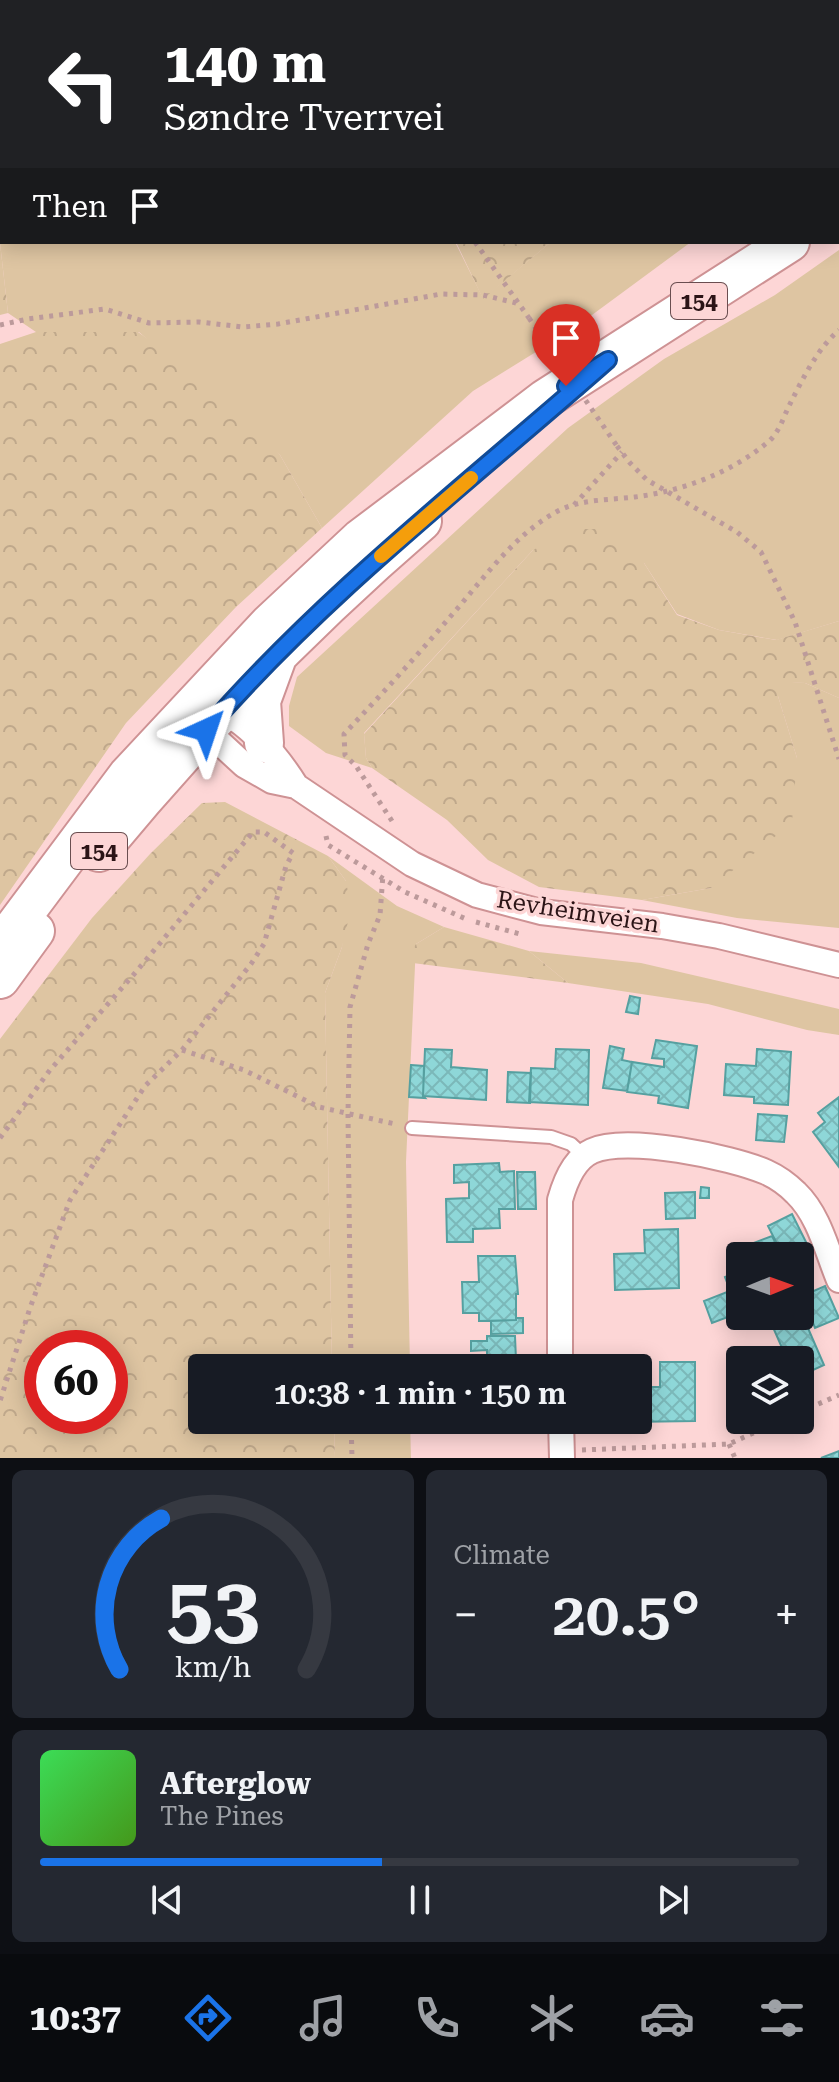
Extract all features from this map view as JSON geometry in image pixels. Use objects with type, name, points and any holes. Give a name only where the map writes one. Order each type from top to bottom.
[{"type":"main road","name":"154","points":[[0,979],[41,921],[209,714],[269,624],[360,539],[545,399],[787,244]]},
{"type":"main road","name":"154","points":[[0,946],[128,775],[209,714],[360,574],[608,360]]},
{"type":"main road","name":"154","points":[[264,743],[261,701],[278,653]]},
{"type":"street","name":"Revheimveien","points":[[209,714],[264,743],[296,786]]},
{"type":"street","name":"Revheimveien","points":[[209,714],[244,765],[272,781],[296,786],[412,864],[455,886],[541,912],[719,936],[839,965]]},
{"type":"street","points":[[560,1354],[559,1217],[564,1187],[584,1156],[593,1150],[640,1145],[701,1155],[766,1172],[789,1186],[804,1202],[819,1229],[839,1280]]},
{"type":"street","points":[[561,1434],[562,1454]]},
{"type":"lane","points":[[412,1128],[551,1137],[571,1144],[584,1156]]},
{"type":"path","points":[[476,244],[617,446],[647,480],[737,532],[761,552],[795,622],[839,759]]},
{"type":"path","points":[[0,325],[105,309],[149,323],[199,322],[243,327],[278,324],[441,294],[483,295],[516,303]]},
{"type":"path","points":[[399,830],[356,766],[345,755],[344,734],[395,682],[520,539],[549,516],[596,500],[687,487],[732,465],[774,436],[810,367],[839,330]]},
{"type":"path","points":[[573,506],[622,452]]},
{"type":"path","points":[[0,1138],[50,1070],[253,832],[264,832],[293,853],[286,866],[264,944],[182,1050],[145,1086],[70,1200],[0,1401]]},
{"type":"path","points":[[351,1354],[350,1007],[368,944],[380,915]]},
{"type":"path","points":[[182,1050],[244,1070],[319,1107],[412,1128]]},
{"type":"path","points":[[814,1406],[839,1395]]},
{"type":"path","points":[[351,1434],[352,1458]]},
{"type":"path","points":[[562,1454],[729,1444],[751,1434]]},
{"type":"path","points":[[729,1444],[735,1458]]},
{"type":"green space","points":[[0,244],[456,244],[483,298],[549,244],[688,244],[573,329],[473,391],[322,528],[280,455],[139,332],[36,332],[8,313]]},
{"type":"green space","points":[[0,244],[0,244],[8,313],[0,315]]},
{"type":"green space","points":[[457,244],[549,244],[483,299]]},
{"type":"green space","points":[[839,250],[839,621],[777,640],[719,630],[677,614],[644,563],[533,550],[364,733],[366,758],[372,768],[326,753],[289,726],[289,706],[297,677],[568,428],[664,359],[775,295]]},
{"type":"green space","points":[[36,332],[138,332],[233,399],[280,455],[322,528],[236,607],[126,723],[0,905],[0,344]]},
{"type":"green space","points":[[577,529],[613,529],[644,563],[677,615],[719,630],[776,640],[839,621],[839,698],[805,683],[778,682],[778,696],[797,758],[792,823],[711,888],[642,900],[539,887],[488,860],[447,820],[372,768],[366,758],[364,734],[533,550]]},
{"type":"green space","points":[[778,681],[805,683],[839,698],[839,928],[737,918],[642,900],[711,888],[797,758],[778,696]]},
{"type":"green space","points":[[225,802],[328,856],[346,881],[351,909],[342,947],[325,993],[332,1354],[188,1354],[188,1434],[334,1434],[335,1458],[0,1458],[0,1039],[92,918],[202,803]]},
{"type":"green space","points":[[328,856],[397,906],[444,927],[416,944],[406,1162],[410,1354],[332,1354],[325,993],[342,947],[346,881]]},
{"type":"green space","points":[[444,927],[529,951],[568,983],[405,962],[416,944]]},
{"type":"green space","points":[[529,951],[641,963],[839,1009],[839,1035],[807,1030],[708,1004],[568,983]]},
{"type":"green space","points":[[334,1434],[410,1434],[411,1458],[335,1458]]},
{"type":"building","points":[[630,996],[640,998],[638,1014],[626,1012]]},
{"type":"building","points":[[656,1040],[697,1046],[688,1108],[658,1103],[659,1096],[627,1092],[632,1062],[664,1067],[664,1059],[652,1058]]},
{"type":"building","points":[[610,1046],[624,1049],[622,1060],[632,1062],[627,1091],[603,1088]]},
{"type":"building","points":[[425,1049],[452,1050],[451,1067],[487,1070],[486,1100],[423,1096]]},
{"type":"building","points":[[556,1049],[589,1050],[588,1105],[529,1102],[531,1068],[555,1069]]},
{"type":"building","points":[[757,1049],[791,1052],[788,1105],[754,1103],[754,1097],[724,1095],[726,1064],[756,1066]]},
{"type":"building","points":[[411,1065],[424,1066],[425,1098],[409,1097]]},
{"type":"building","points":[[508,1072],[531,1073],[530,1103],[507,1102]]},
{"type":"building","points":[[839,1097],[839,1167],[813,1132],[825,1122],[818,1113]]},
{"type":"building","points":[[758,1114],[787,1116],[784,1142],[756,1140]]},
{"type":"building","points":[[499,1163],[500,1172],[514,1171],[515,1209],[499,1209],[500,1228],[473,1229],[473,1242],[447,1242],[446,1199],[469,1198],[469,1182],[454,1183],[454,1165]]},
{"type":"building","points":[[517,1172],[535,1172],[536,1209],[518,1209]]},
{"type":"building","points":[[701,1187],[709,1188],[709,1198],[700,1198]]},
{"type":"building","points":[[695,1192],[695,1218],[666,1219],[665,1193]]},
{"type":"building","points":[[792,1214],[806,1242],[776,1242],[768,1226]]},
{"type":"building","points":[[678,1229],[679,1288],[615,1290],[614,1254],[645,1253],[644,1230]]},
{"type":"building","points":[[772,1236],[775,1242],[756,1242]]},
{"type":"building","points":[[478,1256],[515,1256],[518,1294],[516,1320],[479,1321],[479,1313],[463,1313],[462,1282],[479,1282]]},
{"type":"building","points":[[825,1286],[839,1318],[815,1328],[814,1326],[814,1291]]},
{"type":"building","points":[[726,1292],[726,1318],[712,1323],[704,1301]]},
{"type":"building","points":[[523,1318],[523,1333],[491,1334],[491,1321]]},
{"type":"building","points":[[774,1330],[809,1330],[824,1365],[814,1370],[814,1346],[781,1346]]},
{"type":"building","points":[[487,1336],[515,1336],[516,1354],[471,1351],[471,1341],[487,1341]]},
{"type":"building","points":[[660,1362],[695,1362],[695,1421],[652,1422],[652,1387],[660,1387]]},
{"type":"building","points":[[839,1451],[839,1458],[821,1458]]},
{"type":"slow traffic","points":[[381,556],[471,478]]},
{"type":"route","points":[[206,730],[278,653],[360,574],[608,360],[566,386]]}]
